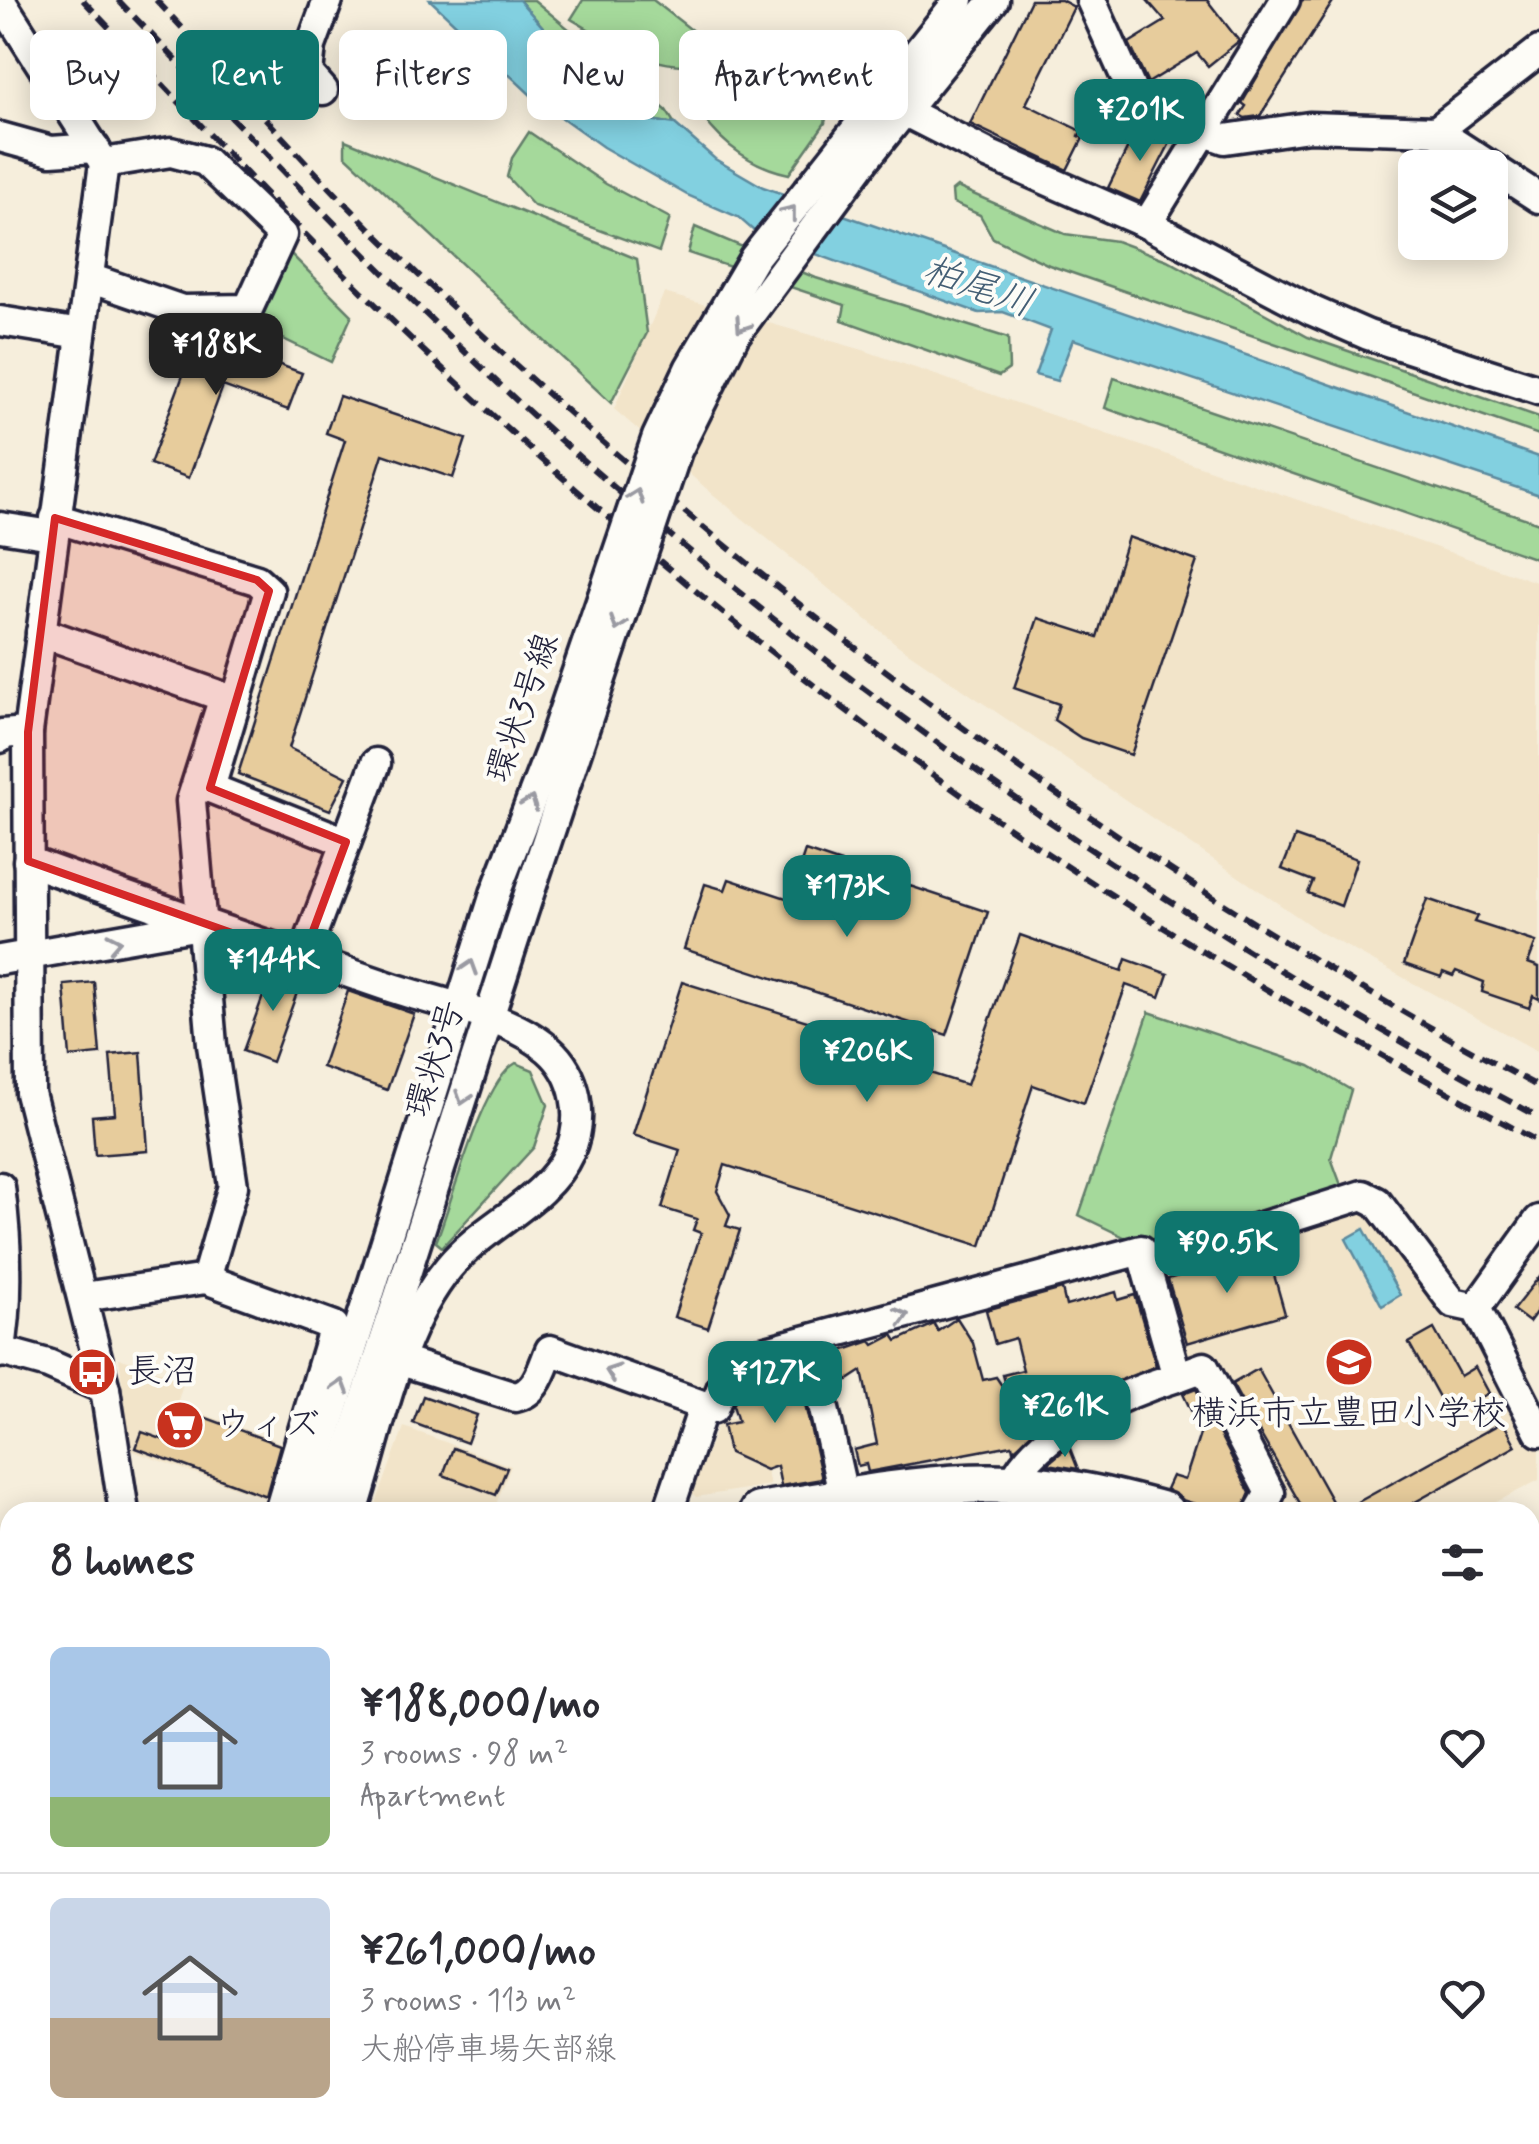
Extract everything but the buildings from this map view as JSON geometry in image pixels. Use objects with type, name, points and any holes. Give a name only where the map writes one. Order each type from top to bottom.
[{"type":"main road","points":[[862,1502],[919,1488],[1012,1484],[1126,1502]]},
{"type":"street","points":[[0,0],[100,156],[89,278],[40,632],[14,735],[28,861],[33,1116],[83,1297],[104,1389],[122,1502]]},
{"type":"street","points":[[323,90],[308,72],[312,46],[328,0]]},
{"type":"street","name":"環状3号線","points":[[908,63],[959,0]]},
{"type":"street","name":"環状3号線","points":[[908,109],[994,0]]},
{"type":"street","points":[[1091,0],[1140,109],[1225,139],[1310,127],[1436,131],[1539,198]]},
{"type":"street","points":[[1147,224],[1200,132],[1285,0]]},
{"type":"street","points":[[1436,131],[1539,51]]},
{"type":"street","points":[[908,113],[990,155],[1147,224],[1354,329],[1539,390]]},
{"type":"street","name":"環状3号線","points":[[525,906],[646,539],[698,406],[735,335],[852,155],[869,120]]},
{"type":"street","name":"環状3号線","points":[[304,1502],[456,1009],[550,751],[657,437],[690,367],[754,258],[852,155],[896,120]]},
{"type":"street","points":[[0,137],[51,151],[100,156],[171,152],[205,160],[282,235],[248,309],[182,310],[89,278]]},
{"type":"street","points":[[0,322],[81,334]]},
{"type":"street","points":[[0,528],[54,526],[258,580],[269,591],[210,788],[346,842]]},
{"type":"street","points":[[40,632],[224,697],[191,800],[200,925],[232,1186],[206,1279]]},
{"type":"street","points":[[303,958],[376,762]]},
{"type":"street","points":[[28,861],[200,925],[489,1018],[534,1038],[562,1064],[577,1100],[576,1134],[561,1168],[450,1265],[420,1312],[356,1502]]},
{"type":"street","name":"環状3号","points":[[332,1502],[525,906]]},
{"type":"street","points":[[0,960],[200,925]]},
{"type":"street","points":[[0,1187],[6,1301],[0,1352],[48,1364],[104,1389]]},
{"type":"street","points":[[1147,1263],[1363,1195],[1378,1202],[1454,1303],[1476,1308]]},
{"type":"street","points":[[1476,1308],[1539,1220]]},
{"type":"street","points":[[402,1362],[515,1396],[526,1395],[534,1386],[550,1350],[714,1409],[732,1360],[1141,1250],[1177,1376]]},
{"type":"street","points":[[83,1297],[206,1279],[334,1326],[282,1502]]},
{"type":"street","points":[[1476,1308],[1539,1432]]},
{"type":"street","points":[[809,1342],[845,1502]]},
{"type":"street","points":[[1012,1484],[1020,1467],[1040,1447],[1081,1420],[1134,1390],[1204,1367],[1270,1493],[1264,1502]]},
{"type":"street","points":[[671,1502],[704,1405]]},
{"type":"highlighted area","points":[[55,518],[257,580],[269,591],[210,788],[346,842],[303,958],[28,861],[28,732]]},
{"type":"shaded area","points":[[664,293],[863,350],[1539,583],[1539,1052],[1320,932],[899,646],[614,409]]},
{"type":"shaded area","name":"横浜市立豊田小学校","points":[[1359,1208],[1372,1213],[1445,1316],[1466,1323],[1539,1441],[1539,1480],[1497,1502],[1280,1502],[1237,1425],[1182,1366],[1158,1268],[1330,1220]]},
{"type":"shaded area","name":"ウィズ","points":[[119,1358],[184,1380],[177,1404],[289,1446],[270,1500],[130,1450]]},
{"type":"shaded area","points":[[753,1415],[770,1485],[696,1497],[691,1492],[720,1420]]},
{"type":"shaded area","points":[[404,1427],[511,1466],[497,1502],[377,1502]]},
{"type":"green space","points":[[519,0],[534,0],[570,30],[545,30]]},
{"type":"green space","points":[[583,0],[653,0],[692,30],[679,30],[679,64],[659,61],[659,30],[590,30],[571,19]]},
{"type":"green space","points":[[659,104],[675,124],[650,120],[659,120]]},
{"type":"green space","points":[[706,120],[826,120],[789,174],[741,154]]},
{"type":"green space","points":[[529,132],[606,184],[670,218],[659,252],[534,206],[507,177],[512,158]]},
{"type":"green space","points":[[345,140],[637,259],[647,333],[611,403],[345,155]]},
{"type":"green space","points":[[957,187],[1065,234],[1116,241],[1167,260],[1308,337],[1539,417],[1539,435],[1049,265],[993,238],[980,215],[953,203],[952,191]]},
{"type":"green space","points":[[695,227],[816,278],[1008,338],[1009,369],[999,376],[842,320],[845,305],[688,253]]},
{"type":"green space","points":[[288,251],[352,315],[331,362],[265,330],[259,319]]},
{"type":"green space","points":[[1114,378],[1539,523],[1539,560],[1105,408]]},
{"type":"green space","points":[[1149,1012],[1310,1066],[1351,1090],[1331,1158],[1345,1196],[1159,1254],[1079,1215]]},
{"type":"green space","points":[[516,1063],[533,1070],[548,1105],[534,1147],[442,1247],[436,1242],[480,1117],[504,1074]]},
{"type":"water","points":[[430,0],[519,0],[545,30],[527,30],[527,91],[507,73],[507,30],[462,30]]},
{"type":"water","name":"柏尾川","points":[[565,120],[650,120],[675,124],[715,159],[763,187],[1539,457],[1539,495],[1073,339],[1057,381],[1035,375],[1051,330],[1003,312],[979,313],[755,232],[738,217],[687,195],[603,147]]},
{"type":"water","points":[[1364,1229],[1400,1295],[1382,1306],[1346,1239]]},
{"type":"railway","points":[[83,0],[302,231],[430,357],[563,478],[771,652],[924,769],[1094,884],[1270,991],[1539,1142]]},
{"type":"railway","points":[[118,0],[464,351],[585,462],[809,646],[925,734],[1164,897],[1287,974],[1539,1117]]},
{"type":"railway","points":[[156,0],[381,239],[648,481],[787,595],[930,704],[1077,808],[1227,906],[1381,999],[1539,1087]]},
{"type":"place","name":"横浜市立豊田小学校","points":[[1349,1362]]},
{"type":"place","name":"長沼","points":[[92,1372]]},
{"type":"place","name":"ウィズ","points":[[180,1425]]}]
